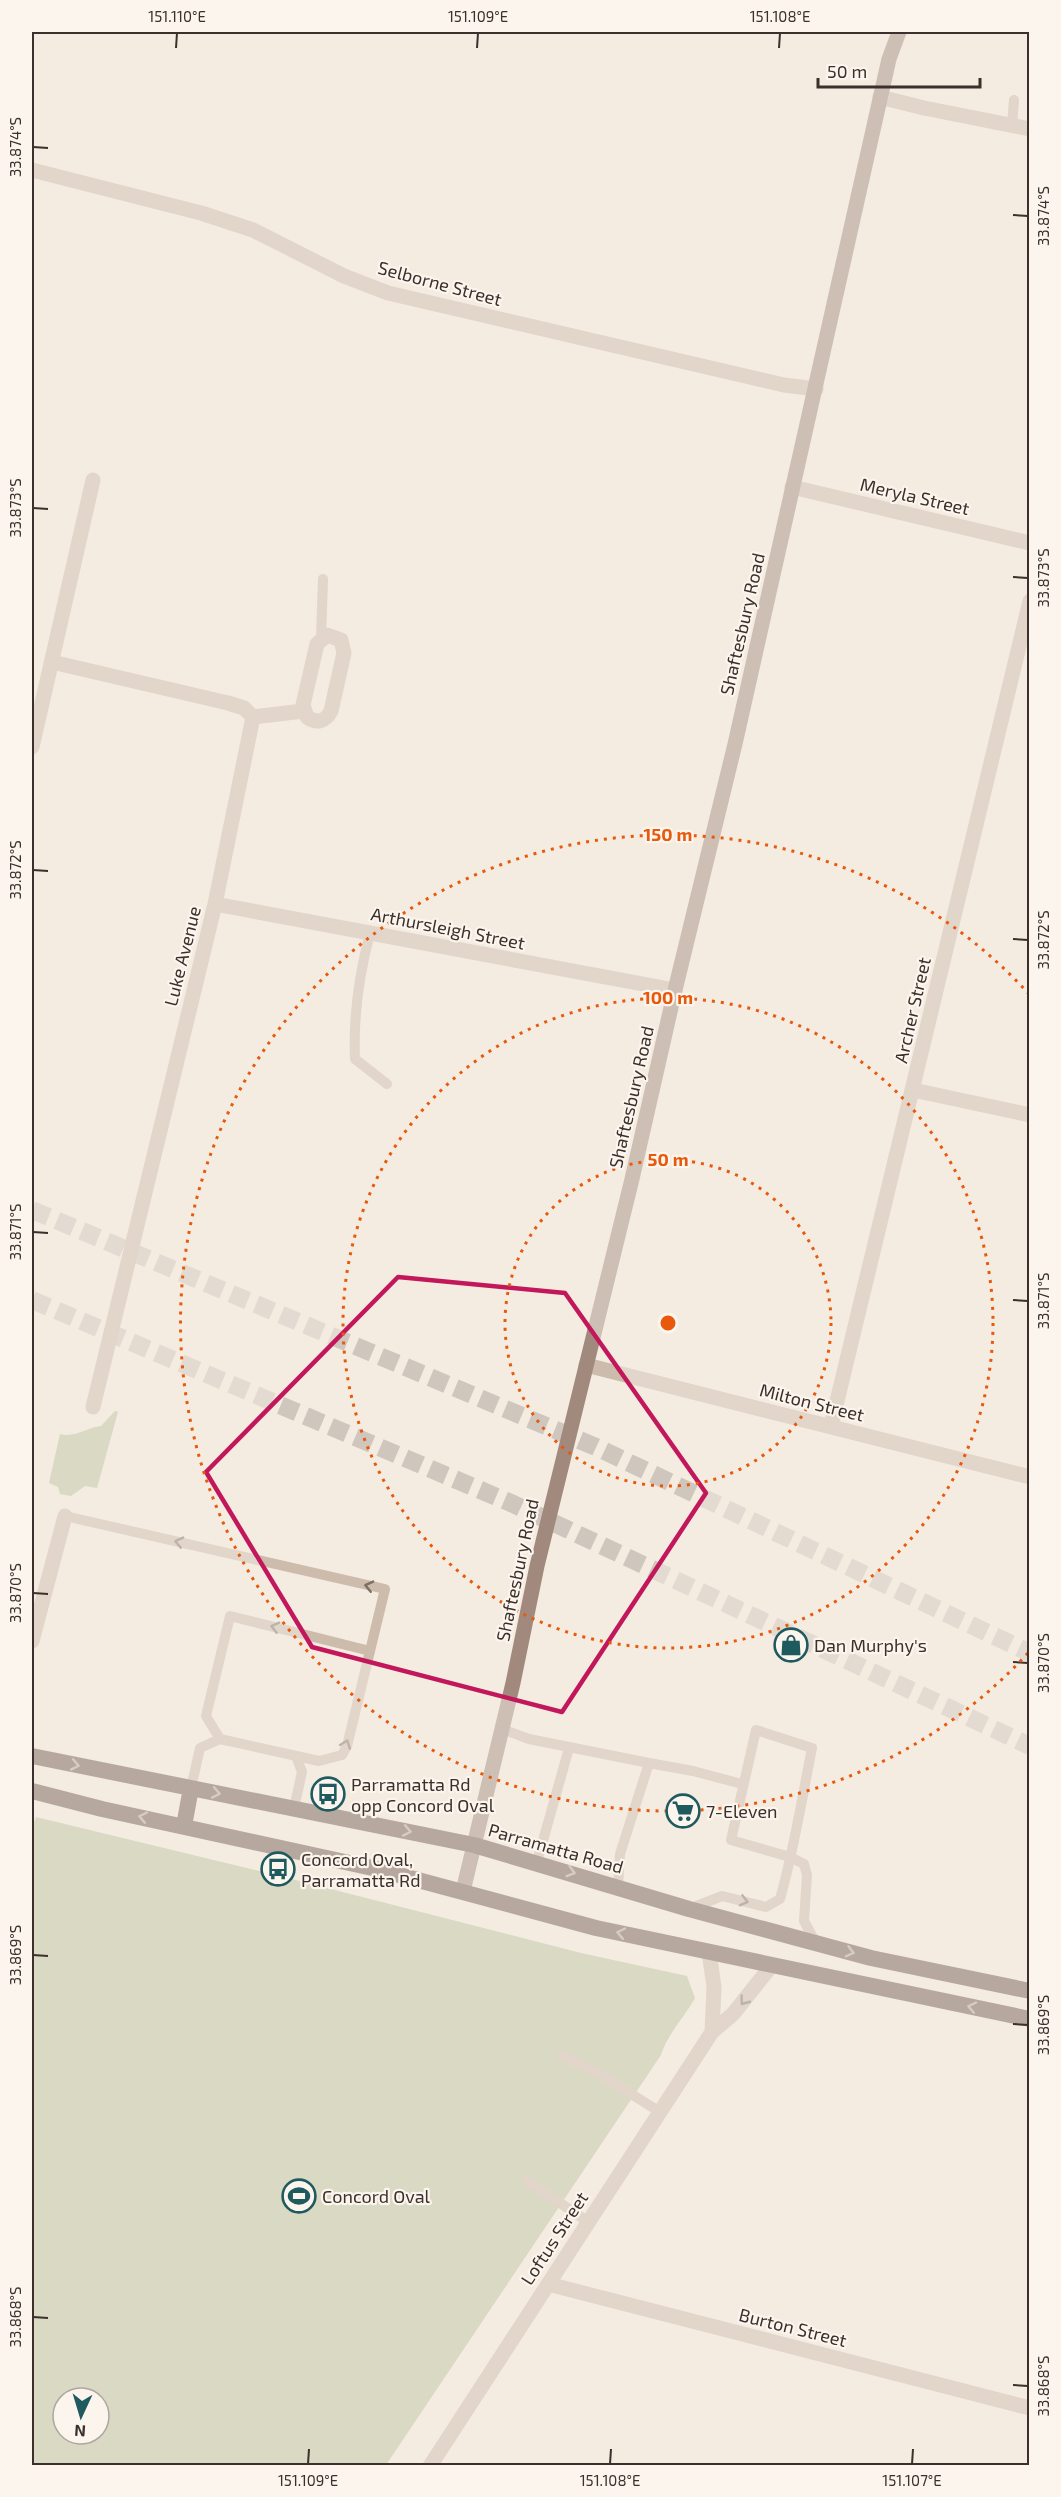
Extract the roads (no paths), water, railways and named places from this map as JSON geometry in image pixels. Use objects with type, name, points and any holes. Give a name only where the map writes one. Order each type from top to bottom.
[{"type":"highway","name":"Parramatta Road","points":[[32,1756],[474,1845],[689,1909],[872,1958],[1029,1991]]},
{"type":"highway","points":[[184,1826],[191,1788]]},
{"type":"highway","points":[[32,1791],[463,1891],[596,1928],[1029,2019]]},
{"type":"main road","name":"Shaftesbury Road","points":[[463,1891],[502,1729],[537,1566],[738,733],[896,32]]},
{"type":"street","points":[[880,97],[1029,129]]},
{"type":"street","name":"Selborne Street","points":[[32,170],[201,213],[253,230],[344,276],[388,293],[784,386],[816,389]]},
{"type":"street","points":[[32,747],[93,480]]},
{"type":"street","name":"Meryla Street","points":[[792,487],[1029,543]]},
{"type":"street","name":"Archer Street","points":[[831,1426],[914,1090],[1029,601]]},
{"type":"street","points":[[327,635],[335,636],[341,640],[344,647],[331,711],[327,718],[320,722],[313,721],[303,711],[316,644],[321,638],[327,635]]},
{"type":"street","points":[[52,662],[228,703],[244,708],[253,717],[303,711]]},
{"type":"street","name":"Luke Avenue","points":[[93,1407],[215,904],[253,717]]},
{"type":"street","name":"Arthursleigh Street","points":[[215,904],[675,990]]},
{"type":"street","points":[[914,1090],[1029,1115]]},
{"type":"street","name":"Milton Street","points":[[586,1365],[1029,1477]]},
{"type":"street","points":[[32,1641],[65,1516]]},
{"type":"street","points":[[709,1952],[714,1987],[712,2032]]},
{"type":"street","name":"Loftus Street","points":[[430,2466],[587,2221],[712,2032],[733,2014],[772,1965]]},
{"type":"street","name":"Burton Street","points":[[548,2284],[1029,2408]]},
{"type":"lane","points":[[1012,125],[1014,100]]},
{"type":"lane","points":[[321,638],[323,579]]},
{"type":"lane","points":[[370,933],[360,970],[354,1024],[354,1059],[387,1084]]},
{"type":"lane","points":[[65,1516],[385,1589],[347,1746],[342,1755],[319,1761],[220,1739],[200,1748],[191,1788]]},
{"type":"lane","points":[[220,1739],[206,1716],[230,1616],[370,1651]]},
{"type":"lane","points":[[502,1729],[529,1739],[693,1771],[742,1784]]},
{"type":"lane","points":[[689,1909],[722,1896],[766,1907],[780,1899],[790,1857],[812,1748],[756,1730],[731,1840],[790,1857],[804,1863],[807,1875],[804,1921],[816,1943]]},
{"type":"lane","points":[[537,1862],[569,1748]]},
{"type":"lane","points":[[294,1808],[302,1772],[296,1756]]},
{"type":"lane","points":[[618,1886],[621,1854],[649,1763]]},
{"type":"lane","points":[[562,2056],[593,2070],[660,2112]]},
{"type":"lane","points":[[527,2181],[587,2221]]},
{"type":"tunnel","points":[[32,1210],[596,1447],[1030,1653]]},
{"type":"tunnel","points":[[32,1300],[511,1503],[1030,1746]]},
{"type":"place","name":"Dan Murphy's","points":[[791,1645]]},
{"type":"place","name":"Parramatta Rd opp Concord Oval","points":[[328,1794]]},
{"type":"place","name":"7-Eleven","points":[[683,1811]]},
{"type":"place","name":"Concord Oval, Parramatta Rd","points":[[278,1869]]},
{"type":"place","name":"Concord Oval","points":[[299,2196]]}]
